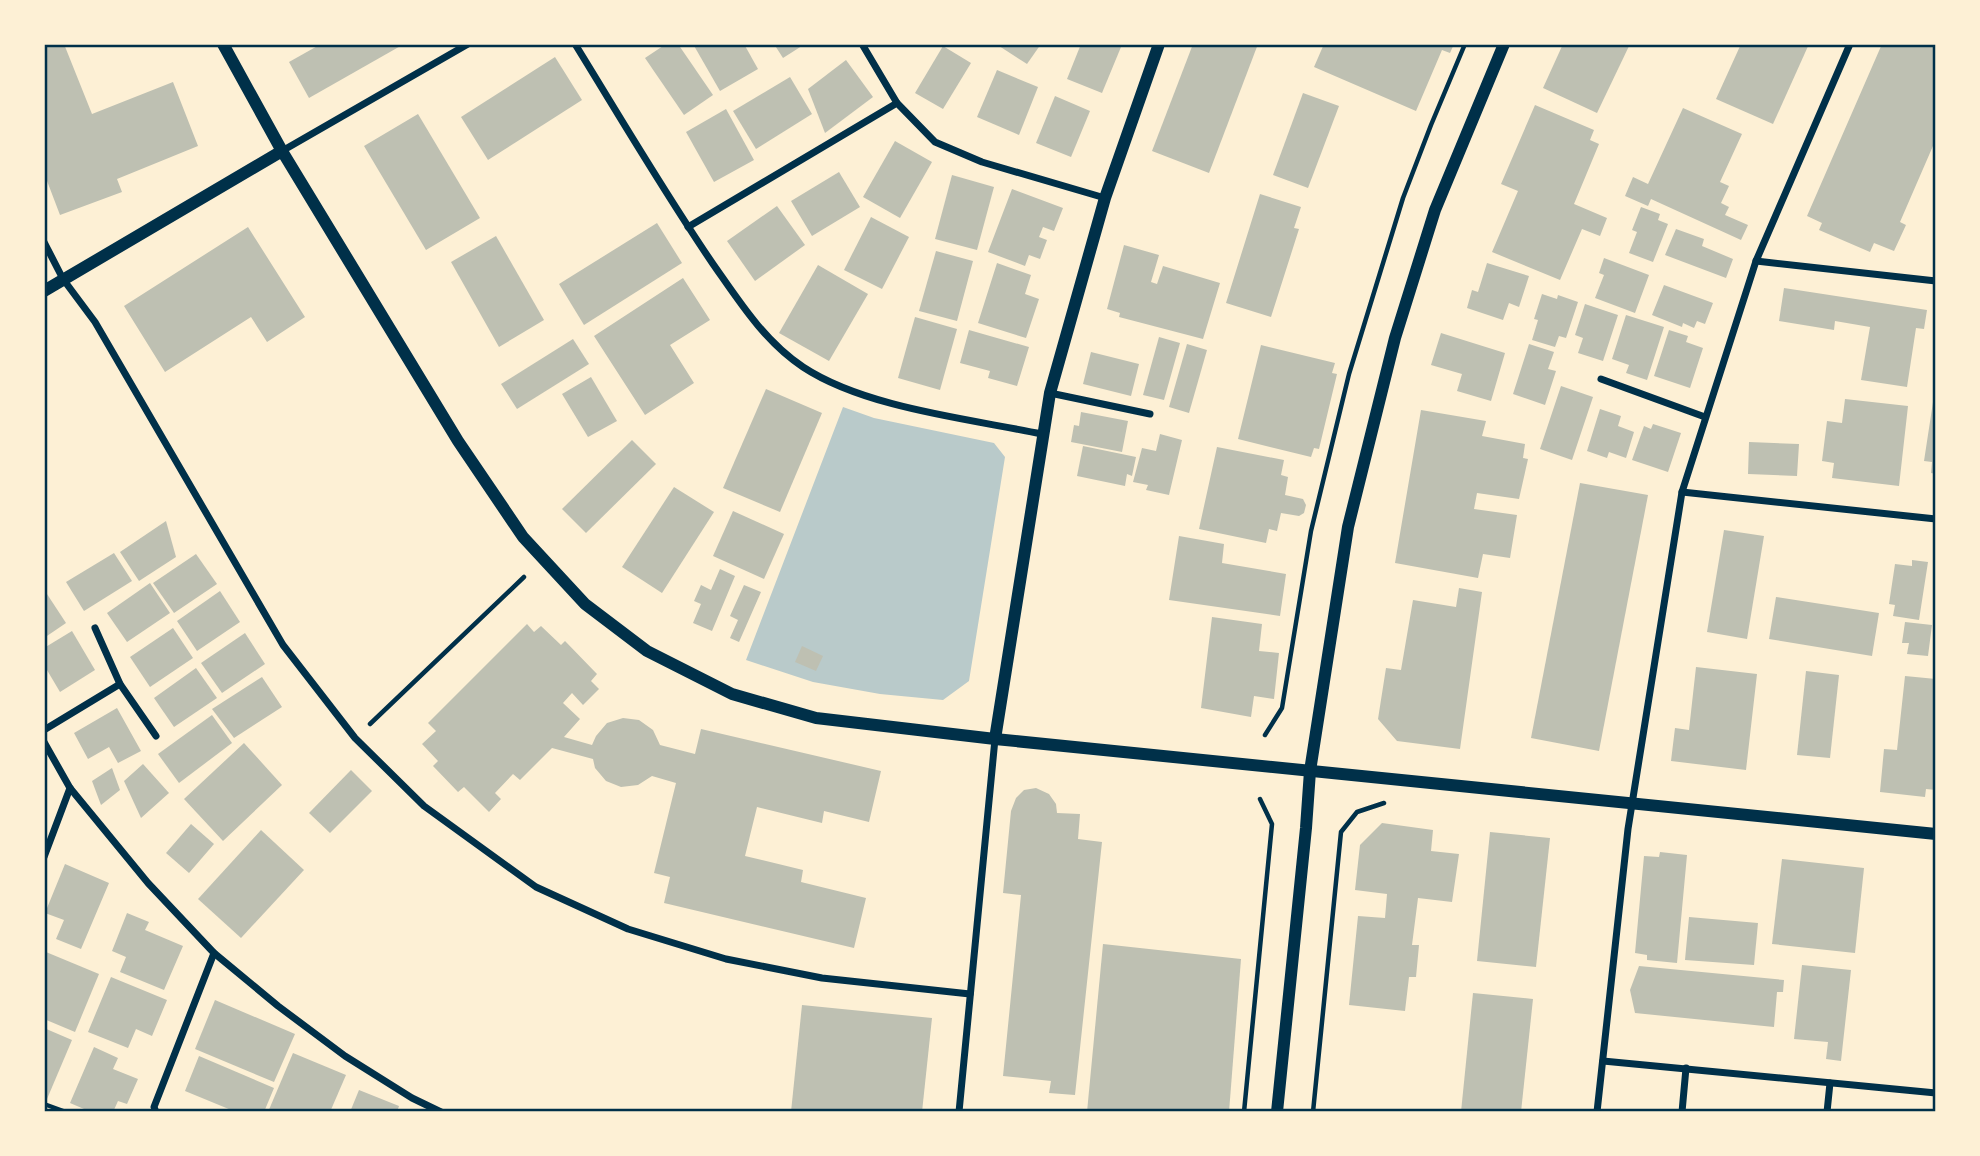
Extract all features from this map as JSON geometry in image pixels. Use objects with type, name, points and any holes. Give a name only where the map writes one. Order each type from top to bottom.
[{"type":"street","points":[[223,44],[282,151],[458,442],[523,537],[585,604],[647,651],[732,694],[816,718],[995,739],[1936,834]]},
{"type":"street","points":[[44,291],[468,44]]},
{"type":"street","points":[[575,44],[688,227],[757,327],[803,367],[856,393],[930,412],[1042,434]]},
{"type":"street","points":[[862,44],[897,103],[935,142],[982,162],[1105,198]]},
{"type":"street","points":[[959,1112],[995,739],[1042,434],[1050,393],[1105,198],[1158,44]]},
{"type":"street","points":[[1277,1112],[1310,771],[1348,527],[1395,338],[1435,210],[1504,44]]},
{"type":"street","points":[[1597,1112],[1632,802],[1682,492],[1756,261],[1850,44]]},
{"type":"street","points":[[688,227],[897,103]]},
{"type":"street","points":[[44,242],[63,279],[95,322],[284,645],[355,738],[424,806],[536,887],[628,929],[726,959],[822,978],[970,994]]},
{"type":"street","points":[[1756,261],[1936,281]]},
{"type":"street","points":[[1601,379],[1705,417]]},
{"type":"street","points":[[1050,393],[1150,414]]},
{"type":"street","points":[[1682,492],[1936,519]]},
{"type":"street","points":[[95,628],[120,684],[156,736]]},
{"type":"street","points":[[44,730],[120,684]]},
{"type":"street","points":[[44,743],[70,788],[148,883],[214,953],[278,1006],[345,1056],[412,1098],[441,1112]]},
{"type":"street","points":[[44,857],[70,788]]},
{"type":"street","points":[[156,1112],[154,1107],[214,953]]},
{"type":"street","points":[[1603,1060],[1936,1093]]},
{"type":"street","points":[[1682,1112],[1686,1068]]},
{"type":"street","points":[[1827,1112],[1830,1083]]},
{"type":"path","points":[[1265,735],[1282,708],[1311,531],[1349,374],[1403,198],[1465,44]]},
{"type":"path","points":[[355,738],[524,577]]},
{"type":"path","points":[[1244,1112],[1272,824],[1260,799]]},
{"type":"path","points":[[1313,1112],[1341,832],[1357,812]]},
{"type":"path","points":[[44,1104],[66,1112]]},
{"type":"shaded area","points":[[843,407],[874,418],[994,443],[1005,457],[969,681],[943,700],[880,694],[813,682],[746,660]]},
{"type":"building","points":[[44,44],[64,44],[92,114],[173,82],[198,146],[117,179],[122,192],[60,215],[44,173]]},
{"type":"building","points":[[321,44],[404,44],[309,98],[289,62]]},
{"type":"building","points":[[666,44],[678,44],[713,95],[684,115],[645,58]]},
{"type":"building","points":[[693,44],[744,44],[758,69],[720,91]]},
{"type":"building","points":[[774,44],[805,44],[783,58]]},
{"type":"building","points":[[996,44],[1041,44],[1027,64]]},
{"type":"building","points":[[1081,44],[1114,44],[1121,47],[1102,93],[1067,79]]},
{"type":"building","points":[[1193,44],[1258,44],[1209,173],[1152,151]]},
{"type":"building","points":[[1324,44],[1454,44],[1450,53],[1442,50],[1416,111],[1314,67]]},
{"type":"building","points":[[1563,44],[1630,44],[1597,113],[1543,88]]},
{"type":"building","points":[[1741,44],[1809,44],[1773,124],[1716,99]]},
{"type":"building","points":[[1882,44],[1936,44],[1936,139],[1900,222],[1906,225],[1894,251],[1874,243],[1870,252],[1819,230],[1822,223],[1807,216]]},
{"type":"building","points":[[943,46],[971,63],[943,109],[915,93]]},
{"type":"building","points":[[555,57],[582,100],[488,160],[461,117]]},
{"type":"building","points":[[846,60],[873,97],[825,133],[808,89]]},
{"type":"building","points":[[997,70],[1038,87],[1019,135],[977,117]]},
{"type":"building","points":[[790,77],[812,114],[756,149],[733,111]]},
{"type":"building","points":[[1303,93],[1339,106],[1308,188],[1273,175]]},
{"type":"building","points":[[1055,96],[1090,111],[1071,157],[1036,143]]},
{"type":"building","points":[[1535,105],[1594,130],[1590,140],[1599,144],[1574,204],[1607,218],[1600,236],[1582,229],[1560,280],[1492,252],[1518,191],[1501,184]]},
{"type":"building","points":[[1683,108],[1742,134],[1720,182],[1729,186],[1721,203],[1729,207],[1725,215],[1748,225],[1741,240],[1651,199],[1648,206],[1625,196],[1633,177],[1648,184]]},
{"type":"building","points":[[726,109],[754,160],[714,182],[686,132]]},
{"type":"building","points":[[418,114],[480,218],[426,250],[364,146]]},
{"type":"building","points":[[895,141],[932,162],[900,218],[863,197]]},
{"type":"building","points":[[839,172],[860,207],[812,236],[791,201]]},
{"type":"building","points":[[952,175],[994,187],[977,250],[935,239]]},
{"type":"building","points":[[1012,189],[1063,208],[1054,231],[1043,227],[1039,237],[1047,240],[1040,259],[1029,255],[1025,266],[988,252]]},
{"type":"building","points":[[1260,194],[1301,207],[1294,228],[1299,229],[1271,317],[1226,303]]},
{"type":"building","points":[[777,206],[805,245],[755,281],[727,241]]},
{"type":"building","points":[[1641,207],[1660,214],[1658,220],[1668,224],[1653,262],[1629,253],[1637,232],[1632,230]]},
{"type":"building","points":[[871,217],[909,237],[882,289],[844,270]]},
{"type":"building","points":[[657,223],[682,263],[584,325],[559,284]]},
{"type":"building","points":[[248,227],[305,317],[267,342],[251,317],[165,372],[124,306]]},
{"type":"building","points":[[1676,229],[1704,239],[1702,246],[1733,259],[1726,278],[1665,255]]},
{"type":"building","points":[[496,236],[544,320],[499,347],[451,262]]},
{"type":"building","points":[[1124,245],[1159,255],[1151,282],[1157,284],[1163,266],[1220,283],[1203,339],[1119,317],[1120,313],[1107,309]]},
{"type":"building","points":[[936,251],[973,261],[957,321],[919,311]]},
{"type":"building","points":[[1604,258],[1649,275],[1635,313],[1595,298],[1604,275],[1599,273]]},
{"type":"building","points":[[997,263],[1031,275],[1025,294],[1039,299],[1026,338],[978,323]]},
{"type":"building","points":[[1487,263],[1529,276],[1519,307],[1509,303],[1503,320],[1467,308],[1472,290],[1478,292]]},
{"type":"building","points":[[818,265],[868,294],[829,361],[779,333]]},
{"type":"building","points":[[683,278],[710,320],[670,345],[694,383],[645,415],[594,336]]},
{"type":"building","points":[[1664,285],[1713,303],[1705,324],[1697,321],[1694,328],[1683,323],[1682,327],[1652,315]]},
{"type":"building","points":[[1784,288],[1927,310],[1924,329],[1916,328],[1907,387],[1861,380],[1870,327],[1835,321],[1834,330],[1779,321]]},
{"type":"building","points":[[1542,294],[1557,299],[1558,295],[1578,302],[1566,338],[1559,336],[1555,347],[1532,340],[1538,320],[1534,319]]},
{"type":"building","points":[[1585,304],[1618,315],[1603,361],[1578,353],[1583,338],[1575,335]]},
{"type":"building","points":[[1626,315],[1664,327],[1647,380],[1626,373],[1629,365],[1612,359]]},
{"type":"building","points":[[915,317],[957,329],[940,390],[898,378]]},
{"type":"building","points":[[969,330],[1029,347],[1017,386],[988,378],[990,371],[960,363]]},
{"type":"building","points":[[1669,330],[1688,336],[1686,342],[1703,348],[1690,388],[1654,376]]},
{"type":"building","points":[[1441,333],[1505,353],[1491,401],[1457,391],[1462,374],[1431,365]]},
{"type":"building","points":[[1159,337],[1180,343],[1164,400],[1143,395]]},
{"type":"building","points":[[573,339],[589,364],[517,409],[501,384]]},
{"type":"building","points":[[1187,344],[1207,350],[1189,413],[1169,407]]},
{"type":"building","points":[[1529,344],[1554,352],[1548,369],[1556,371],[1545,405],[1513,394]]},
{"type":"building","points":[[1261,345],[1335,363],[1332,373],[1337,374],[1319,449],[1314,448],[1311,457],[1238,439]]},
{"type":"building","points":[[1091,352],[1139,364],[1131,396],[1083,384]]},
{"type":"building","points":[[591,377],[617,421],[588,437],[562,394]]},
{"type":"building","points":[[1561,386],[1593,397],[1572,460],[1540,449]]},
{"type":"building","points":[[766,389],[822,413],[780,512],[723,488]]},
{"type":"building","points":[[1845,399],[1908,406],[1899,486],[1832,478],[1834,463],[1822,461],[1827,421],[1842,423]]},
{"type":"building","points":[[1933,402],[1936,402],[1936,474],[1931,473],[1932,462],[1924,461]]},
{"type":"building","points":[[1600,409],[1621,416],[1618,426],[1634,432],[1626,458],[1609,452],[1607,458],[1587,451]]},
{"type":"building","points":[[1421,410],[1486,421],[1482,436],[1525,444],[1523,458],[1528,459],[1519,499],[1477,493],[1474,509],[1517,515],[1510,558],[1483,554],[1478,578],[1395,563]]},
{"type":"building","points":[[1081,412],[1128,421],[1122,452],[1071,442],[1074,425],[1079,426]]},
{"type":"building","points":[[1653,424],[1681,433],[1668,472],[1632,460],[1644,426],[1651,429]]},
{"type":"building","points":[[1160,434],[1182,440],[1169,495],[1146,490],[1148,485],[1133,482],[1142,448],[1156,451]]},
{"type":"building","points":[[632,440],[656,464],[586,533],[562,509]]},
{"type":"building","points":[[1749,442],[1799,444],[1797,476],[1748,474]]},
{"type":"building","points":[[1083,446],[1136,457],[1132,476],[1127,474],[1125,486],[1077,476]]},
{"type":"building","points":[[1217,447],[1284,460],[1281,475],[1288,477],[1285,495],[1303,499],[1306,505],[1304,513],[1299,516],[1281,513],[1277,531],[1269,529],[1266,543],[1199,529]]},
{"type":"building","points":[[1580,483],[1648,495],[1599,751],[1531,738]]},
{"type":"building","points":[[674,487],[714,512],[662,593],[622,567]]},
{"type":"building","points":[[733,511],[784,534],[764,579],[713,556]]},
{"type":"building","points":[[166,521],[176,557],[139,581],[120,552]]},
{"type":"building","points":[[1724,530],[1764,536],[1747,639],[1707,632]]},
{"type":"building","points":[[1179,536],[1224,544],[1222,563],[1286,574],[1280,616],[1169,600]]},
{"type":"building","points":[[114,553],[132,581],[84,611],[66,582]]},
{"type":"building","points":[[196,554],[217,584],[174,613],[153,583]]},
{"type":"building","points":[[1912,560],[1928,562],[1919,620],[1893,616],[1895,605],[1889,604],[1895,564],[1912,566]]},
{"type":"building","points":[[720,569],[735,576],[712,631],[693,623],[701,604],[694,601],[701,585],[711,590]]},
{"type":"building","points":[[150,583],[170,613],[127,642],[107,613]]},
{"type":"building","points":[[744,585],[761,592],[739,642],[730,638],[738,620],[730,616]]},
{"type":"building","points":[[1459,588],[1482,592],[1460,749],[1397,741],[1378,719],[1386,668],[1401,670],[1413,600],[1456,607]]},
{"type":"building","points":[[220,591],[240,622],[197,651],[177,621]]},
{"type":"building","points":[[47,594],[66,623],[44,638],[44,597]]},
{"type":"building","points":[[1776,597],[1879,613],[1872,656],[1769,639]]},
{"type":"building","points":[[1212,617],[1262,624],[1259,651],[1279,653],[1274,699],[1254,696],[1251,717],[1201,708]]},
{"type":"building","points":[[1905,622],[1932,625],[1928,656],[1907,654],[1909,643],[1902,643]]},
{"type":"building","points":[[527,624],[534,632],[541,626],[561,645],[565,641],[597,674],[591,681],[599,689],[583,705],[572,693],[563,703],[580,719],[564,737],[592,745],[607,723],[623,718],[639,720],[653,730],[660,745],[695,754],[701,729],[881,771],[869,822],[824,811],[822,823],[757,807],[745,856],[803,870],[801,882],[866,898],[854,948],[664,903],[670,877],[654,873],[676,783],[652,776],[638,785],[621,787],[606,781],[595,768],[593,759],[552,748],[520,780],[513,774],[495,793],[501,799],[489,812],[464,787],[458,792],[433,766],[438,761],[422,744],[436,731],[428,723]]},
{"type":"building","points":[[173,628],[193,658],[150,687],[130,657]]},
{"type":"building","points":[[72,631],[95,670],[60,692],[44,665],[44,648]]},
{"type":"building","points":[[245,633],[265,664],[222,693],[201,663]]},
{"type":"building","points":[[802,646],[823,656],[816,671],[795,662]]},
{"type":"building","points":[[1696,667],[1757,674],[1746,770],[1671,761],[1675,728],[1689,730]]},
{"type":"building","points":[[196,668],[217,698],[174,727],[154,698]]},
{"type":"building","points":[[1806,671],[1839,675],[1830,758],[1797,755]]},
{"type":"building","points":[[1905,676],[1936,679],[1936,790],[1926,789],[1925,797],[1880,792],[1884,749],[1897,750]]},
{"type":"building","points":[[262,677],[282,707],[234,738],[212,709]]},
{"type":"building","points":[[117,708],[141,751],[118,763],[109,747],[88,759],[74,733]]},
{"type":"building","points":[[212,715],[232,743],[179,783],[158,754]]},
{"type":"building","points":[[244,743],[282,785],[223,841],[184,799]]},
{"type":"building","points":[[143,764],[169,793],[141,818],[124,781]]},
{"type":"building","points":[[112,768],[120,790],[101,805],[92,781]]},
{"type":"building","points":[[351,770],[372,791],[330,833],[309,813]]},
{"type":"building","points":[[1036,788],[1049,794],[1056,804],[1057,813],[1080,814],[1078,839],[1102,842],[1075,1095],[1049,1093],[1051,1081],[1003,1076],[1021,895],[1003,893],[1011,811],[1016,798],[1024,790]]},
{"type":"building","points":[[1382,823],[1433,830],[1431,851],[1459,854],[1452,902],[1418,898],[1412,945],[1419,945],[1416,977],[1409,977],[1405,1011],[1349,1005],[1358,916],[1385,918],[1387,894],[1355,890],[1360,845]]},
{"type":"building","points":[[191,824],[214,844],[189,873],[166,853]]},
{"type":"building","points":[[261,830],[304,870],[241,938],[198,899]]},
{"type":"building","points":[[1490,832],[1550,838],[1536,967],[1477,961]]},
{"type":"building","points":[[1660,852],[1687,855],[1677,963],[1647,960],[1647,955],[1635,953],[1644,856],[1659,857]]},
{"type":"building","points":[[1782,859],[1864,868],[1855,953],[1772,944]]},
{"type":"building","points":[[65,864],[109,883],[81,949],[56,939],[64,920],[45,913]]},
{"type":"building","points":[[127,913],[149,922],[145,930],[183,946],[164,990],[120,972],[126,957],[112,951]]},
{"type":"building","points":[[1689,917],[1758,923],[1754,965],[1685,960]]},
{"type":"building","points":[[1103,944],[1241,959],[1229,1112],[1087,1112]]},
{"type":"building","points":[[46,952],[99,974],[75,1032],[44,1019]]},
{"type":"building","points":[[1802,965],[1851,970],[1841,1061],[1826,1059],[1828,1042],[1794,1039]]},
{"type":"building","points":[[1639,966],[1784,980],[1783,992],[1777,992],[1774,1027],[1635,1013],[1630,990]]},
{"type":"building","points":[[111,977],[167,1000],[152,1036],[136,1029],[128,1048],[88,1032]]},
{"type":"building","points":[[1473,993],[1533,999],[1521,1112],[1461,1112]]},
{"type":"building","points":[[215,1000],[295,1034],[274,1082],[195,1049]]},
{"type":"building","points":[[802,1005],[932,1018],[922,1112],[791,1112]]},
{"type":"building","points":[[44,1028],[72,1040],[47,1099],[44,1098]]},
{"type":"building","points":[[94,1047],[118,1058],[113,1069],[138,1079],[127,1104],[118,1101],[113,1112],[91,1112],[70,1103]]},
{"type":"building","points":[[293,1053],[346,1075],[330,1112],[268,1112]]},
{"type":"building","points":[[199,1056],[274,1088],[264,1112],[236,1112],[185,1091]]},
{"type":"building","points":[[359,1090],[399,1106],[397,1112],[350,1112]]}]
